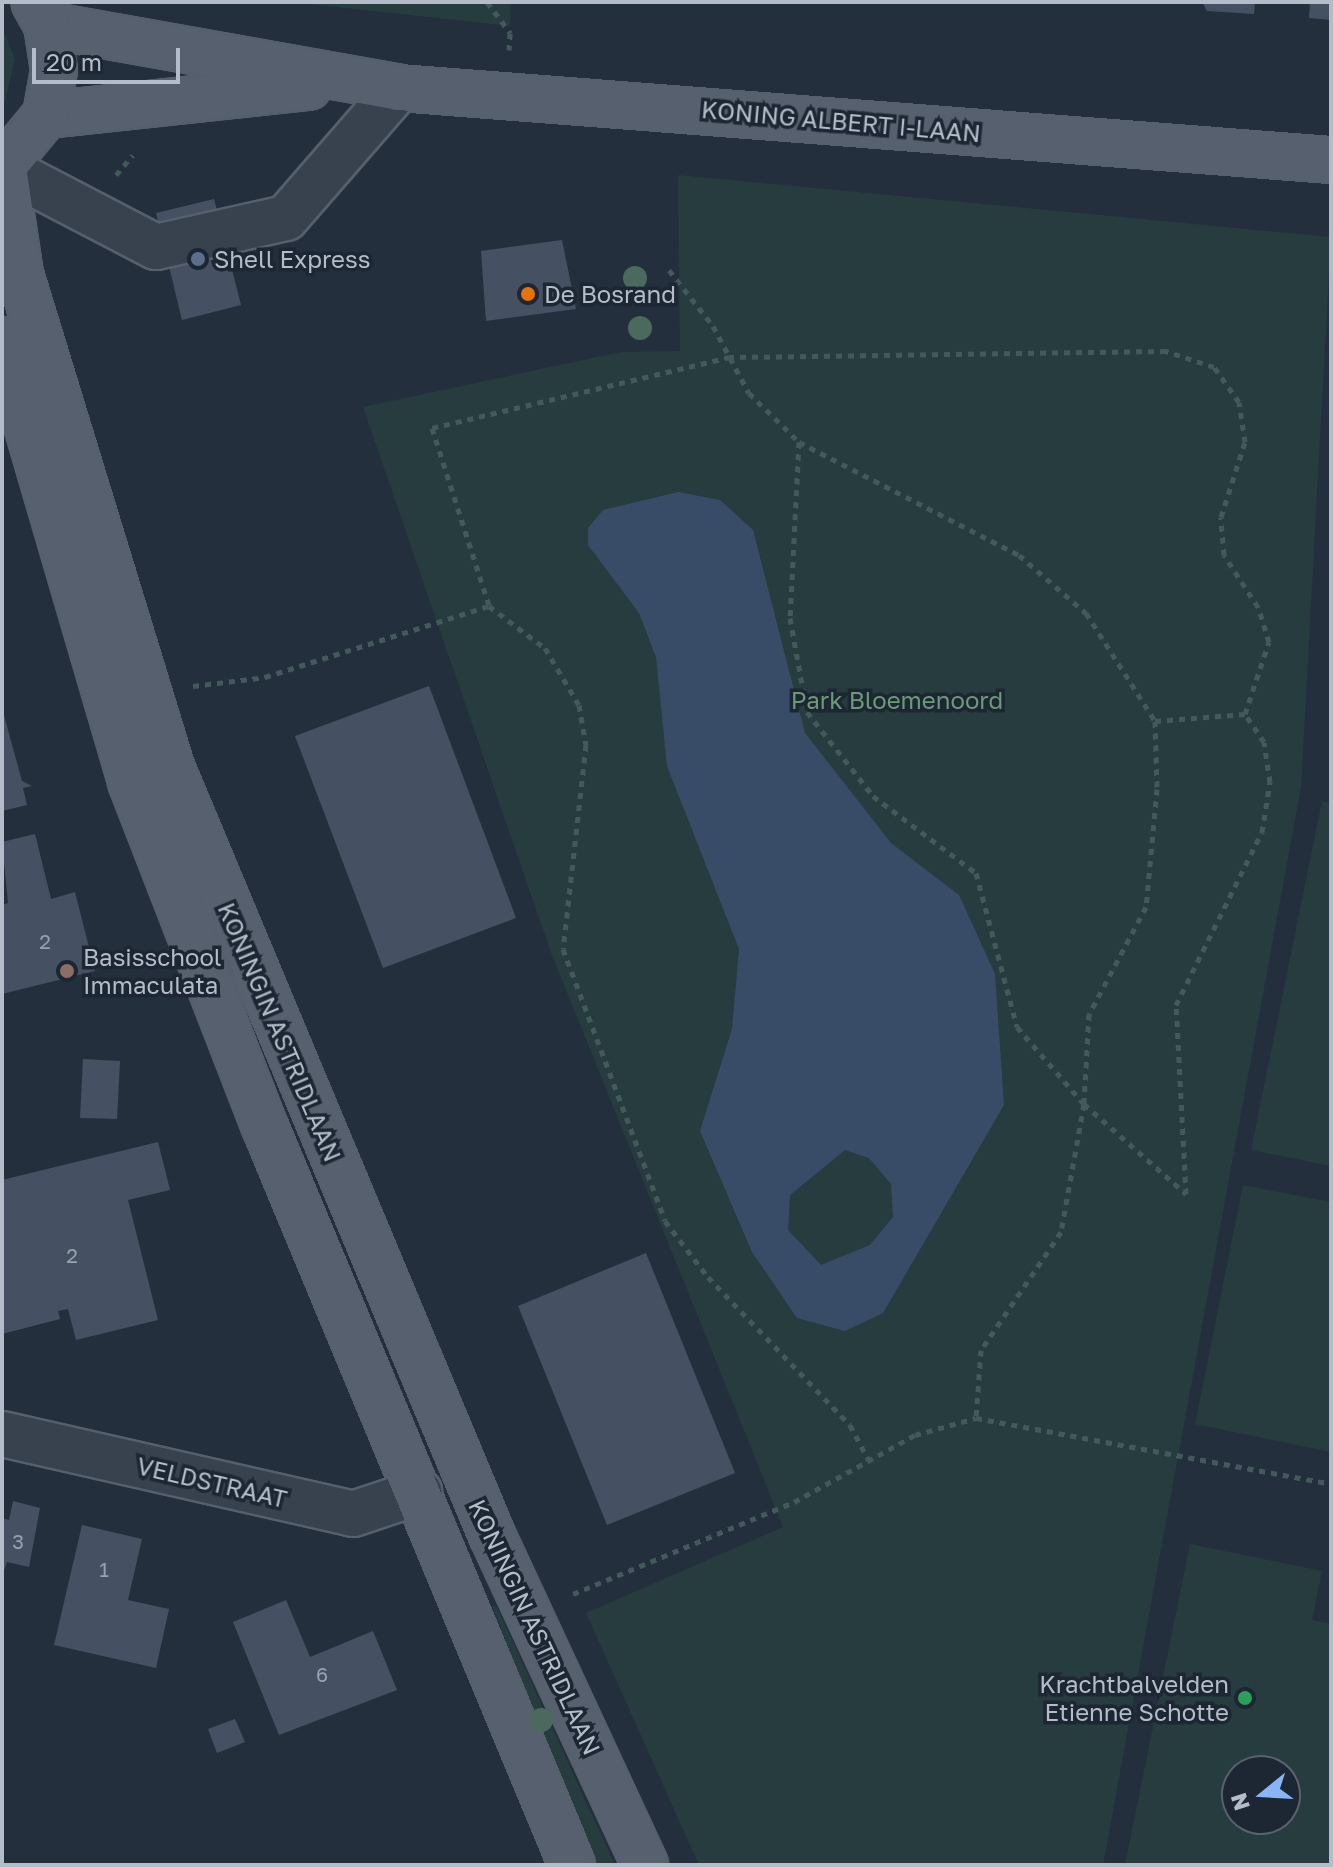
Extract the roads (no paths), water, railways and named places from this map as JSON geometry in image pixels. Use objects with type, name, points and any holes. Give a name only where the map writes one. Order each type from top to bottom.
[{"type":"main road","name":"KONING ALBERT I-LAAN","points":[[40,14],[351,83],[1331,160]]},
{"type":"main road","points":[[3,168],[46,115],[54,70],[40,14]]},
{"type":"main road","name":"KONING ALBERT I-LAAN","points":[[46,115],[351,83]]},
{"type":"main road","name":"KONINGIN ASTRIDLAAN","points":[[3,168],[20,274],[171,767],[492,1535],[645,1865]]},
{"type":"main road","name":"KONINGIN ASTRIDLAAN","points":[[2,340],[121,754],[265,1127],[572,1865]]},
{"type":"street","points":[[3,168],[156,247],[286,218],[399,88]]},
{"type":"street","name":"VELDSTRAAT","points":[[2,1434],[353,1514],[419,1492]]},
{"type":"water","points":[[678,492],[720,500],[753,530],[805,733],[891,843],[959,895],[995,974],[1004,1105],[883,1313],[845,1331],[797,1318],[752,1252],[700,1131],[732,1029],[739,949],[667,766],[656,657],[639,613],[588,545],[588,528],[603,510]],"holes":[[[845,1150],[869,1158],[891,1184],[893,1217],[870,1245],[821,1265],[788,1230],[790,1195]]]},
{"type":"place","name":"Shell Express","points":[[198,259]]},
{"type":"place","name":"De Bosrand","points":[[528,294]]},
{"type":"place","name":"Basisschool Immaculata","points":[[67,971]]},
{"type":"place","name":"Krachtbalvelden Etienne Schotte","points":[[1245,1698]]},
{"type":"park label","name":"Park Bloemenoord","points":[[897,700]]}]
